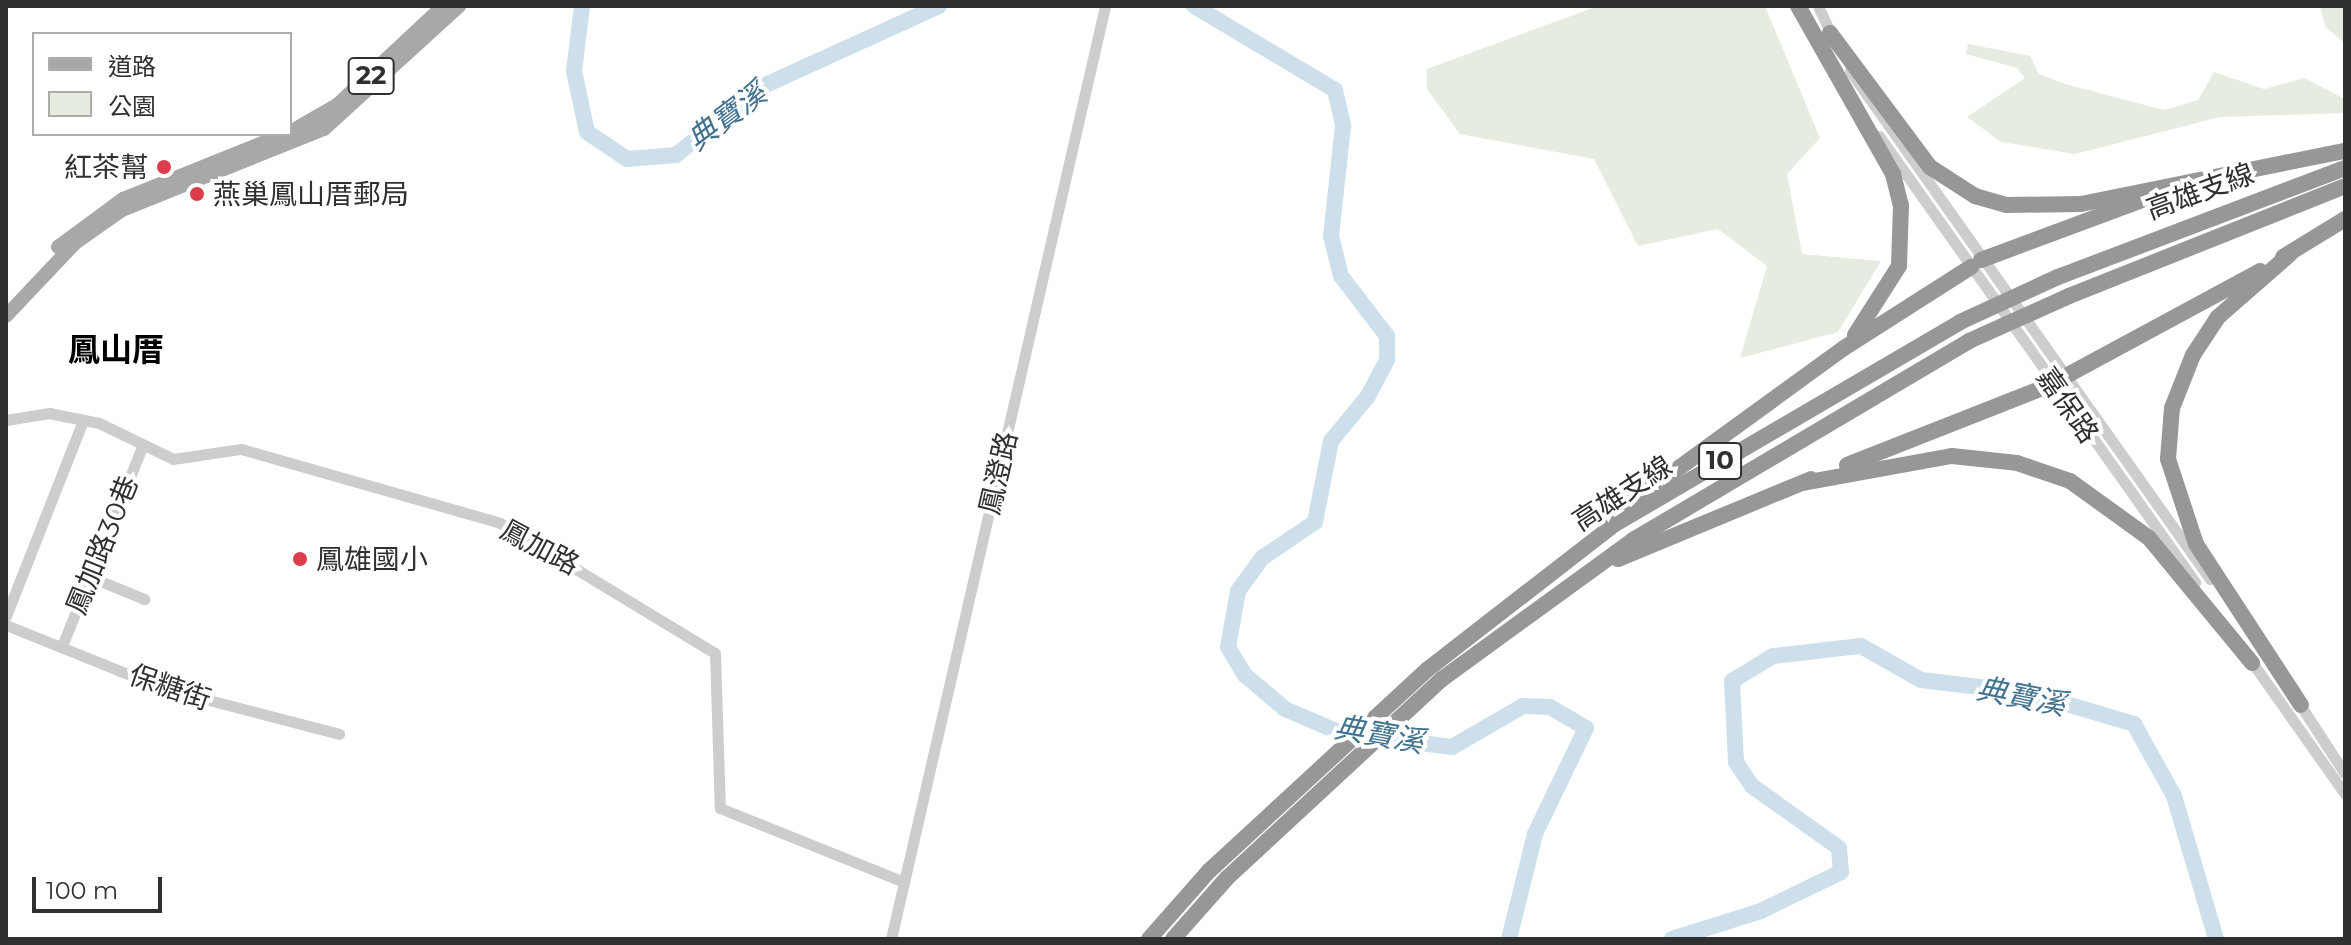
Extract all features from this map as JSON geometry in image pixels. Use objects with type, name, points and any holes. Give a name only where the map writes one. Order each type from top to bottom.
[{"type":"highway","points":[[1798,6],[1893,174],[1901,205],[1893,283],[1844,348]]},
{"type":"highway","points":[[1830,33],[1930,167],[1975,196],[2055,208],[2345,151]]},
{"type":"highway","name":"高雄支線","points":[[1173,939],[1227,878],[1493,618],[1615,524],[1960,322],[2058,277],[2345,168]]},
{"type":"highway","points":[[1493,618],[1634,498],[1844,348],[1976,263],[2102,211],[2249,171]]},
{"type":"highway","name":"高雄支線","points":[[1149,939],[1209,871],[1435,674],[1581,577],[1969,341],[2069,296],[2345,186]]},
{"type":"highway","points":[[1581,577],[1696,522],[1803,483],[2059,380],[2290,254],[2345,219]]},
{"type":"highway","points":[[2290,254],[2218,317],[2193,355],[2172,408],[2168,459],[2196,544],[2301,705]]},
{"type":"highway","points":[[1803,483],[1952,456],[2017,463],[2070,481],[2149,538],[2252,663]]},
{"type":"main road","name":"22","points":[[292,130],[337,105],[443,6]]},
{"type":"main road","name":"22","points":[[6,316],[75,243],[122,210],[324,129],[459,6]]},
{"type":"main road","name":"22","points":[[6,304],[96,215],[280,136]]},
{"type":"street","name":"鳳澄路","points":[[891,939],[1105,6]]},
{"type":"street","name":"嘉保路","points":[[1808,6],[1858,103],[2059,380],[2345,794]]},
{"type":"street","name":"嘉保路","points":[[1818,6],[1881,122],[1976,263]]},
{"type":"street","name":"嘉保路","points":[[2059,380],[2301,705],[2345,774]]},
{"type":"street","name":"鳳加路","points":[[6,420],[49,413],[83,421],[173,459],[241,449],[500,523],[567,560],[715,653],[720,808],[904,882]]},
{"type":"street","points":[[6,616],[83,421]]},
{"type":"street","name":"鳳加路30巷","points":[[62,646],[143,445]]},
{"type":"street","points":[[88,576],[144,599]]},
{"type":"street","name":"保糖街","points":[[6,625],[163,688],[339,734]]},
{"type":"green space","points":[[1598,6],[1765,6],[1820,138],[1787,174],[1802,254],[1881,261],[1838,332],[1740,358],[1767,266],[1718,229],[1638,246],[1594,159],[1460,134],[1427,89],[1427,69]]},
{"type":"green space","points":[[2320,6],[2345,6],[2345,44],[2325,26]]},
{"type":"green space","points":[[1968,44],[2030,56],[2039,74],[2065,84],[2164,110],[2198,100],[2214,72],[2264,89],[2304,78],[2345,99],[2345,113],[2220,117],[2075,154],[2001,142],[1967,117],[2025,78],[2017,68],[1966,54]]},
{"type":"waterway","name":"典寶溪","points":[[582,6],[574,71],[587,132],[627,159],[676,155],[759,88],[939,6]]},
{"type":"waterway","name":"典寶溪","points":[[1194,6],[1335,90],[1343,126],[1331,236],[1341,276],[1387,336],[1387,360],[1368,396],[1331,441],[1315,522],[1262,558],[1238,591],[1228,647],[1245,675],[1285,709],[1341,733],[1452,747],[1523,706],[1550,707],[1586,728],[1535,834],[1509,939]]},
{"type":"waterway","name":"典寶溪","points":[[1672,939],[1761,911],[1841,872],[1839,848],[1752,786],[1736,762],[1732,681],[1773,656],[1861,646],[1921,680],[2030,693],[2134,724],[2174,796],[2216,939]]},
{"type":"place","name":"紅茶幫","points":[[164,167]]},
{"type":"place","name":"燕巢鳳山厝郵局","points":[[197,194]]},
{"type":"place","name":"鳳雄國小","points":[[300,559]]},
{"type":"district","name":"鳳山厝","points":[[116,350]]}]
